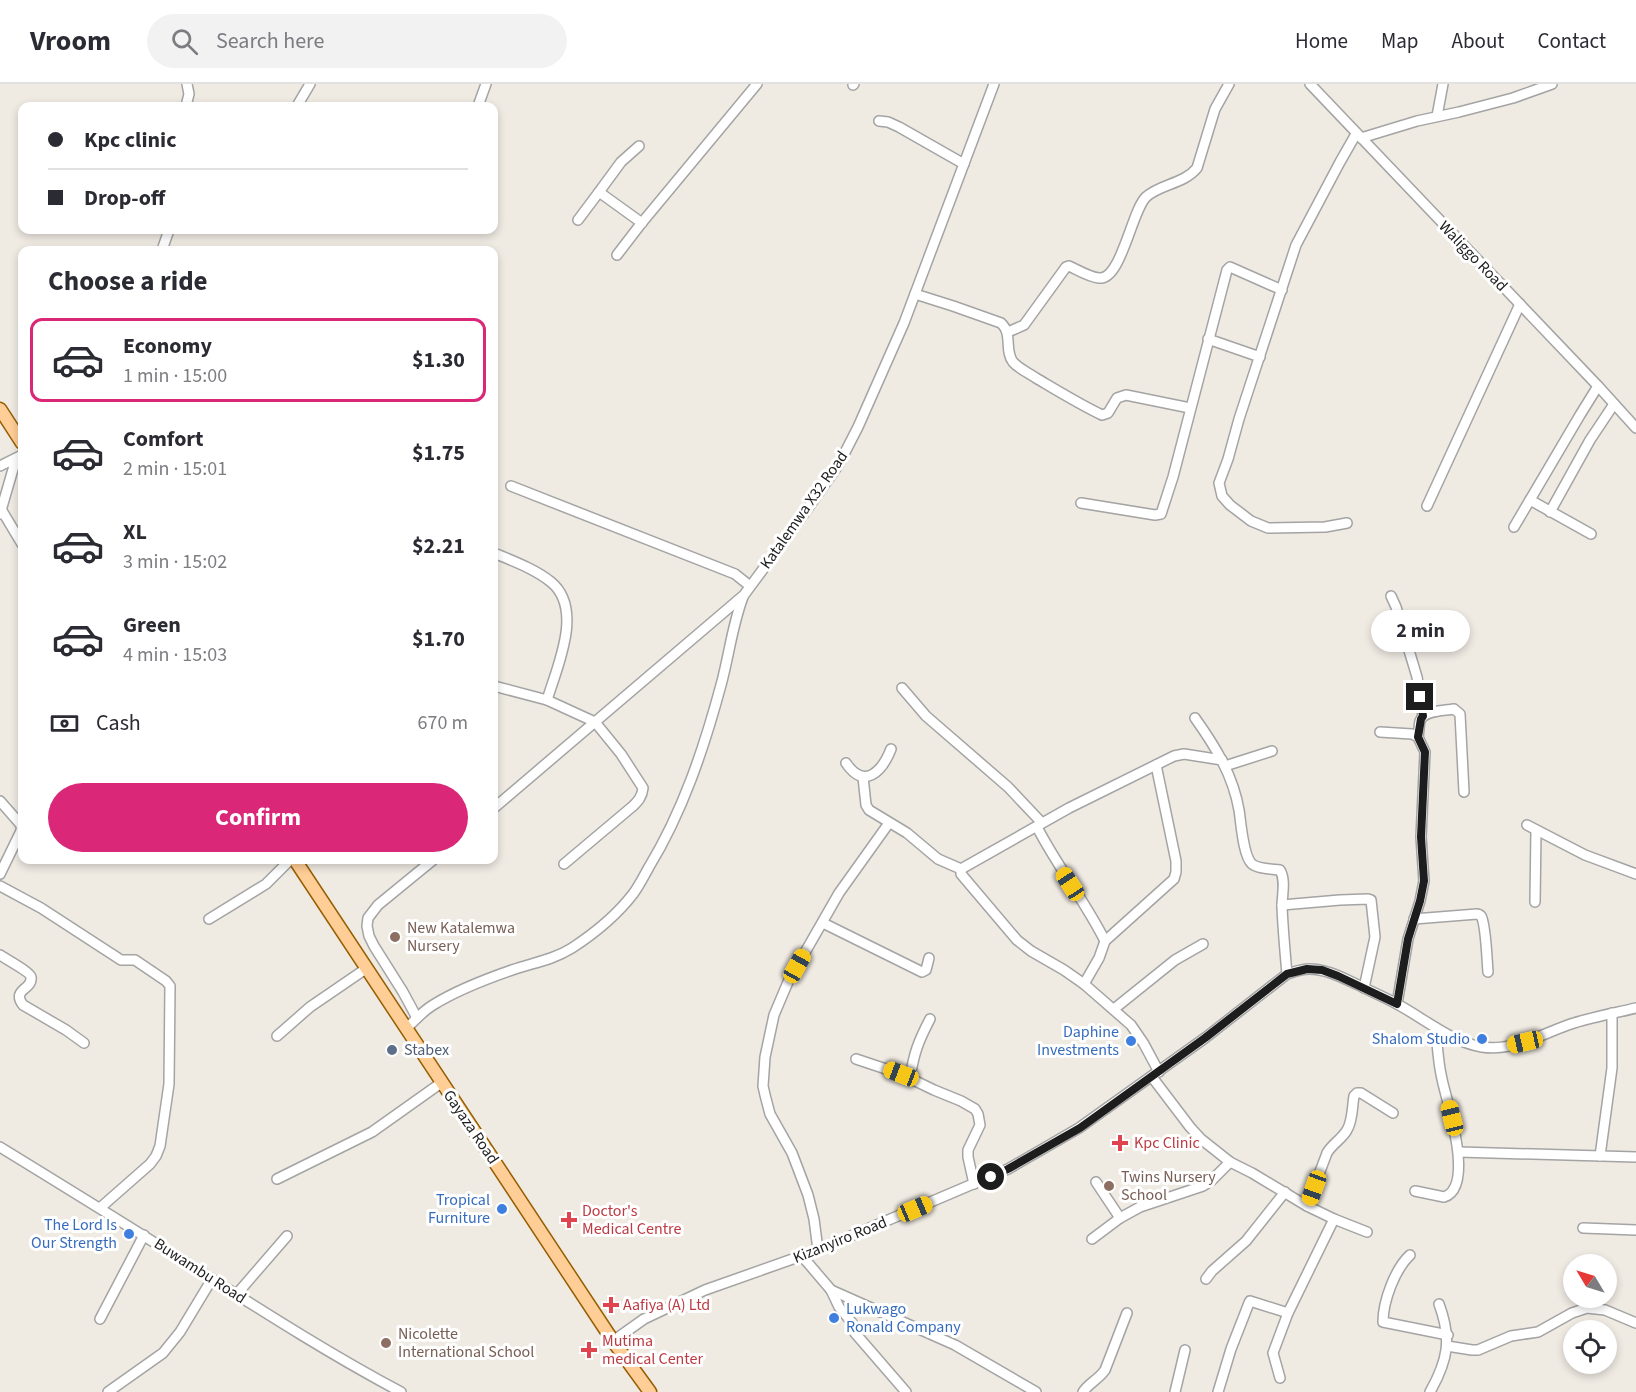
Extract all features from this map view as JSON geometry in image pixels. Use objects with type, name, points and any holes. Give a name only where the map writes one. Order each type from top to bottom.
[{"type":"main road","points":[[0,409],[18,437]]},
{"type":"main road","name":"Gayaza Road","points":[[298,864],[613,1341],[650,1392]]},
{"type":"street","points":[[187,84],[189,94],[187,102]]},
{"type":"street","points":[[299,102],[310,84]]},
{"type":"street","points":[[479,102],[486,84]]},
{"type":"street","points":[[617,255],[757,84]]},
{"type":"street","name":"Katalemwa X32 Road","points":[[498,805],[744,595],[839,464],[915,294],[994,84]]},
{"type":"street","points":[[1008,332],[1024,325],[1066,267],[1069,266],[1098,278],[1109,274],[1118,261],[1142,202],[1152,192],[1193,174],[1197,168],[1215,109],[1229,84]]},
{"type":"street","name":"Waliggo Road","points":[[1310,84],[1636,428]]},
{"type":"street","points":[[1437,116],[1443,84]]},
{"type":"street","points":[[1347,523],[1325,527],[1268,528],[1239,513],[1222,496],[1219,483],[1296,245],[1340,162],[1359,136],[1483,106],[1552,84]]},
{"type":"street","points":[[879,121],[899,127],[964,164]]},
{"type":"street","points":[[578,220],[621,162],[639,146]]},
{"type":"street","points":[[599,192],[642,223]]},
{"type":"street","points":[[1081,503],[1161,514],[1173,477],[1228,268],[1282,290]]},
{"type":"street","points":[[915,294],[1000,323],[1008,332],[1010,356],[1014,363],[1102,415],[1108,413],[1117,398],[1126,394],[1190,408]]},
{"type":"street","points":[[1426,506],[1520,304]]},
{"type":"street","points":[[1208,339],[1260,357]]},
{"type":"street","points":[[1514,527],[1598,386]]},
{"type":"street","points":[[1550,512],[1590,440],[1614,404]]},
{"type":"street","points":[[0,466],[18,457]]},
{"type":"street","points":[[18,460],[1,512],[18,538]]},
{"type":"street","points":[[511,486],[735,574],[750,586]]},
{"type":"street","points":[[1530,500],[1591,534]]},
{"type":"street","points":[[498,555],[539,574],[553,584],[564,598],[567,613],[564,642],[547,700]]},
{"type":"street","points":[[406,1029],[438,1002],[476,984],[567,951],[603,926],[634,893],[673,825],[691,778],[706,737],[744,595]]},
{"type":"street","points":[[1391,596],[1417,677],[1423,716],[1418,737],[1425,752],[1421,837],[1424,881],[1408,939],[1397,1004]]},
{"type":"street","points":[[498,687],[547,700],[595,722],[621,754],[642,788],[639,800],[633,806],[564,864]]},
{"type":"street","points":[[902,688],[926,716],[1008,787],[1040,825],[1048,849],[1096,923],[1105,941]]},
{"type":"street","points":[[1423,716],[1454,709],[1460,714],[1464,792]]},
{"type":"street","points":[[1195,718],[1223,763],[1239,808],[1249,860],[1256,866],[1282,872],[1287,974]]},
{"type":"street","points":[[1380,732],[1412,734],[1418,737]]},
{"type":"street","points":[[846,763],[853,773],[863,777],[874,774],[887,760],[891,749]]},
{"type":"street","points":[[961,869],[1069,808],[1174,756],[1184,754],[1223,763],[1272,751]]},
{"type":"street","points":[[1084,984],[1099,958],[1105,941],[1174,879],[1176,861],[1156,765]]},
{"type":"street","points":[[863,777],[866,806],[869,810],[907,833],[938,859],[961,869]]},
{"type":"street","points":[[0,801],[18,819]]},
{"type":"street","points":[[818,1250],[808,1195],[792,1153],[770,1113],[763,1086],[765,1057],[774,1015],[788,982],[851,875],[889,823]]},
{"type":"street","points":[[1527,825],[1585,855],[1636,874]]},
{"type":"street","points":[[1535,902],[1536,830]]},
{"type":"street","points":[[0,874],[18,837]]},
{"type":"street","points":[[209,919],[266,884],[286,864]]},
{"type":"street","points":[[417,1018],[374,946],[367,926],[368,918],[378,904],[421,864]]},
{"type":"street","points":[[961,869],[961,874],[1011,935],[1031,951],[1084,984],[1134,1029],[1155,1075],[1190,1127],[1202,1139],[1230,1162],[1307,1206],[1367,1232]]},
{"type":"street","points":[[0,885],[41,908],[121,960],[135,960],[170,986],[169,1084],[160,1146],[150,1164],[100,1208]]},
{"type":"street","points":[[1282,905],[1371,900],[1375,937],[1364,988]]},
{"type":"street","points":[[1414,919],[1480,915],[1485,936],[1488,972]]},
{"type":"street","points":[[823,923],[922,972],[926,970],[929,958]]},
{"type":"street","points":[[1114,1009],[1175,960],[1203,944]]},
{"type":"street","points":[[0,955],[28,972],[31,977],[30,982],[19,995],[19,1000],[23,1005],[84,1043]]},
{"type":"street","points":[[277,1036],[310,1007],[366,968]]},
{"type":"street","name":"Kizanyiro Road","points":[[613,1341],[644,1319],[705,1290],[818,1250],[1008,1169],[1080,1128],[1155,1075],[1287,974],[1307,969],[1322,970],[1397,1004],[1468,1044],[1485,1048],[1504,1047],[1525,1042],[1573,1024],[1636,1008]]},
{"type":"street","points":[[1600,1156],[1612,1068],[1612,1013]]},
{"type":"street","points":[[910,1078],[919,1040],[930,1019]]},
{"type":"street","points":[[1415,1191],[1444,1197],[1451,1194],[1457,1176],[1459,1152],[1442,1079],[1436,1028]]},
{"type":"street","points":[[856,1059],[910,1078],[961,1101],[975,1110],[980,1125],[968,1150],[974,1184]]},
{"type":"street","points":[[277,1179],[372,1132],[441,1083]]},
{"type":"street","points":[[1307,1206],[1327,1152],[1347,1132],[1351,1121],[1354,1096],[1361,1093],[1393,1113]]},
{"type":"street","name":"Buwambu Road","points":[[0,1147],[144,1235],[236,1295],[346,1362],[401,1392]]},
{"type":"street","points":[[1459,1152],[1636,1157]]},
{"type":"street","points":[[1092,1239],[1120,1218],[1140,1207],[1203,1186],[1230,1162]]},
{"type":"street","points":[[1096,1182],[1120,1218]]},
{"type":"street","points":[[1206,1279],[1246,1241],[1285,1192]]},
{"type":"street","points":[[1280,1378],[1273,1353],[1288,1313],[1334,1219]]},
{"type":"street","points":[[1583,1228],[1636,1230]]},
{"type":"street","points":[[100,1319],[144,1235]]},
{"type":"street","points":[[236,1295],[287,1236]]},
{"type":"street","points":[[1410,1255],[1398,1269],[1391,1286],[1383,1322],[1448,1335]]},
{"type":"street","points":[[802,1256],[831,1290],[839,1307],[853,1324],[855,1333],[906,1392]]},
{"type":"street","points":[[108,1392],[163,1353],[180,1332],[212,1279]]},
{"type":"street","points":[[831,1290],[955,1345],[1036,1392]]},
{"type":"street","points":[[1218,1392],[1231,1349],[1250,1301],[1288,1313]]},
{"type":"street","points":[[1430,1392],[1439,1375],[1448,1346],[1448,1335],[1439,1304]]},
{"type":"street","points":[[1448,1346],[1478,1350],[1511,1336],[1538,1332],[1572,1313],[1587,1308],[1605,1310],[1636,1323]]},
{"type":"street","points":[[1083,1392],[1105,1370],[1127,1313]]},
{"type":"street","points":[[1175,1392],[1185,1350]]},
{"type":"place","name":"New Katalemwa Nursery","points":[[395,937]]},
{"type":"place","name":"Shalom Studio","points":[[1482,1039]]},
{"type":"place","name":"Daphine Investments","points":[[1131,1041]]},
{"type":"place","name":"Stabex","points":[[392,1050]]},
{"type":"place","name":"Kpc Clinic","points":[[1120,1143]]},
{"type":"place","name":"Twins Nursery School","points":[[1109,1186]]},
{"type":"place","name":"Tropical Furniture","points":[[502,1209]]},
{"type":"place","name":"Doctor's Medical Centre","points":[[569,1220]]},
{"type":"place","name":"The Lord Is Our Strength","points":[[129,1234]]},
{"type":"place","name":"Aafiya (A) Ltd","points":[[611,1305]]},
{"type":"place","name":"Lukwago Ronald Company","points":[[834,1318]]},
{"type":"place","name":"Nicolette International School","points":[[386,1343]]},
{"type":"place","name":"Mutima medical Center","points":[[589,1350]]},
{"type":"route","points":[[991,1177],[1080,1128],[1205,1038],[1287,974],[1307,969],[1322,970],[1397,1004],[1408,939],[1424,881],[1421,837],[1425,752],[1418,737],[1423,716],[1420,697]]}]
